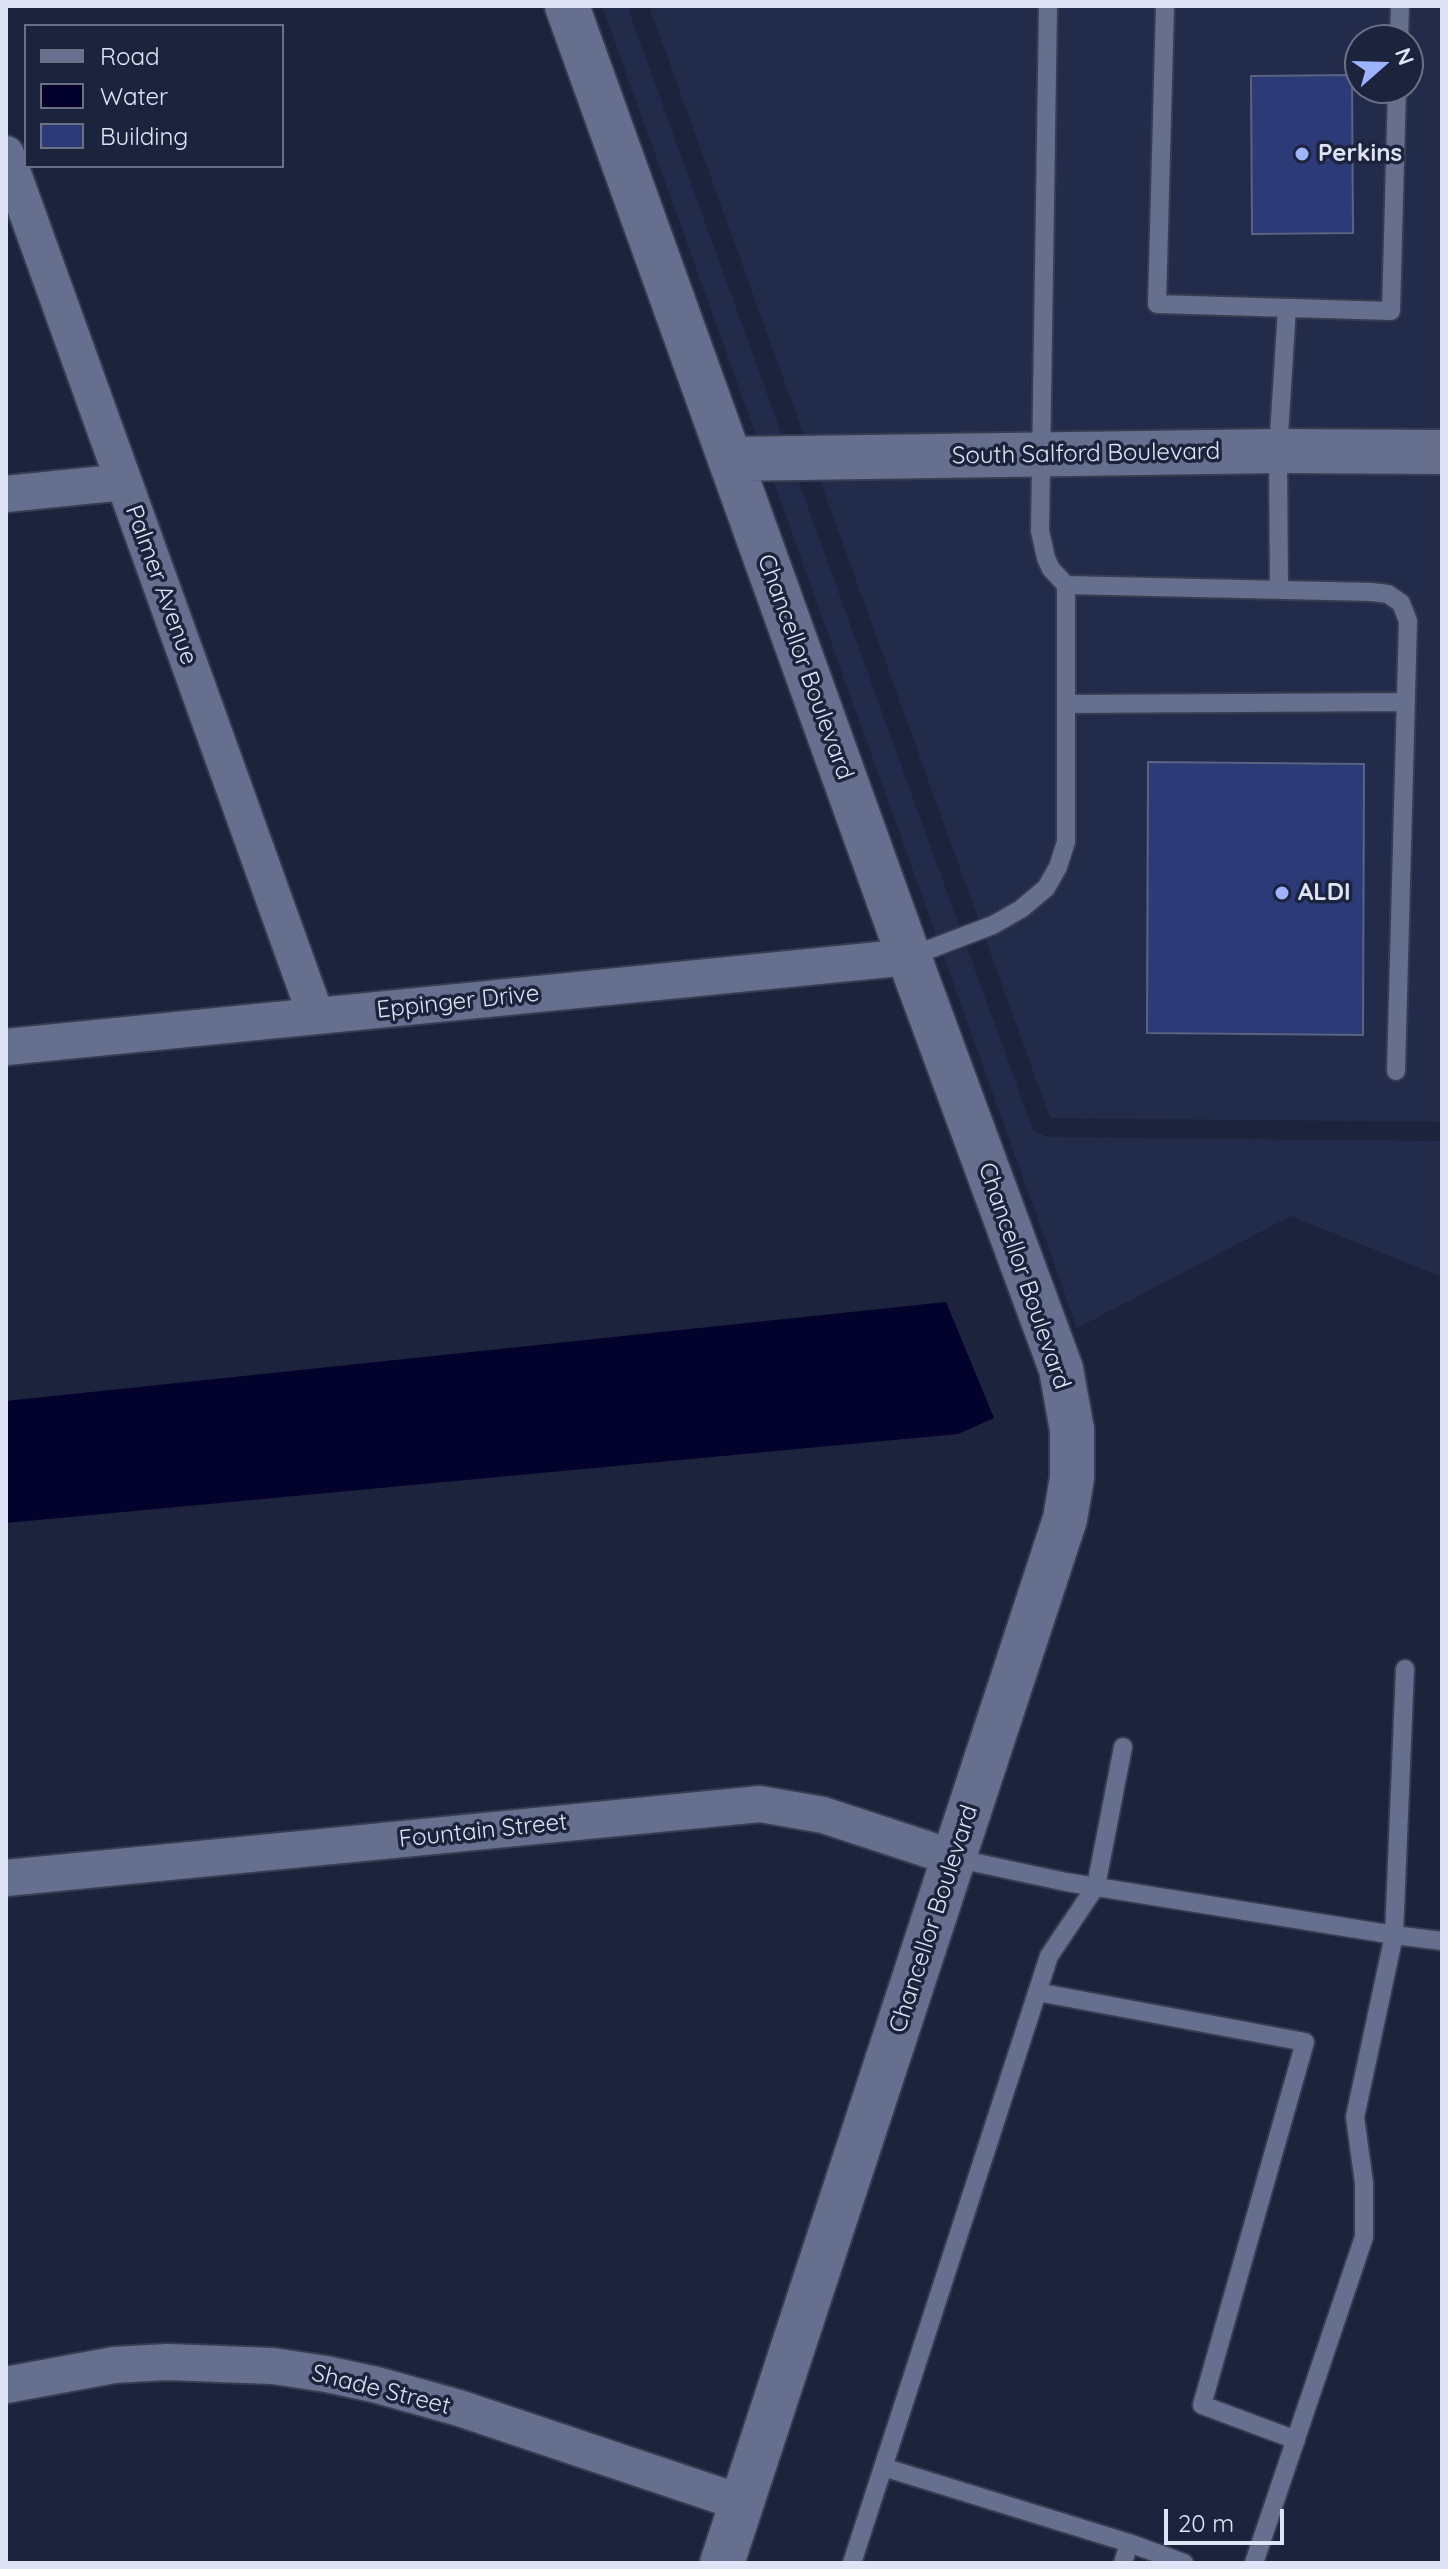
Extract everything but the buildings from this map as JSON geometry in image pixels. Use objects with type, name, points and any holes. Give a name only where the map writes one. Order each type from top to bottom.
[{"type":"street","name":"Chancellor Boulevard","points":[[567,6],[909,957],[1061,1369],[1072,1430],[1072,1478],[1065,1519],[722,2563]]},
{"type":"street","name":"Palmer Avenue","points":[[6,154],[316,1016]]},
{"type":"street","name":"South Salford Boulevard","points":[[730,459],[1278,451],[1442,452]]},
{"type":"street","points":[[6,494],[124,482]]},
{"type":"street","name":"Eppinger Drive","points":[[6,1047],[909,957]]},
{"type":"street","name":"Fountain Street","points":[[6,1878],[760,1804],[823,1815],[954,1858]]},
{"type":"street","name":"Shade Street","points":[[6,2385],[114,2365],[167,2362],[273,2366],[326,2374],[459,2408],[742,2503]]},
{"type":"lane","points":[[909,957],[993,925],[1021,909],[1046,888],[1058,867],[1066,842],[1066,585],[1051,569],[1042,546],[1048,6]]},
{"type":"lane","points":[[1165,6],[1157,304],[1391,311],[1397,104]]},
{"type":"lane","points":[[1279,590],[1278,451],[1287,308]]},
{"type":"lane","points":[[1066,585],[1372,592],[1388,594],[1401,603],[1408,621],[1396,1071]]},
{"type":"lane","points":[[1066,704],[1406,702]]},
{"type":"lane","points":[[1254,2563],[1364,2237],[1364,2183],[1355,2117],[1394,1935],[1405,1669]]},
{"type":"lane","points":[[852,2563],[1049,1956],[1096,1886],[1123,1747]]},
{"type":"lane","points":[[954,1858],[1096,1886],[1442,1941]]},
{"type":"lane","points":[[1037,1992],[1305,2042],[1202,2405],[1296,2440]]},
{"type":"lane","points":[[883,2467],[1184,2563]]},
{"type":"lane","points":[[1123,2563],[1129,2543]]},
{"type":"shaded area","points":[[602,6],[627,6],[783,438],[757,438]]},
{"type":"shaded area","points":[[649,6],[1442,6],[1442,1122],[1050,1118]]},
{"type":"shaded area","points":[[773,480],[798,480],[1033,1130],[1048,1137],[1442,1141],[1442,1277],[1291,1216],[1077,1328]]},
{"type":"water","points":[[946,1302],[994,1418],[958,1434],[6,1523],[6,1401]]},
{"type":"place","name":"Perkins","points":[[1302,154]]},
{"type":"place","name":"ALDI","points":[[1282,893]]}]
